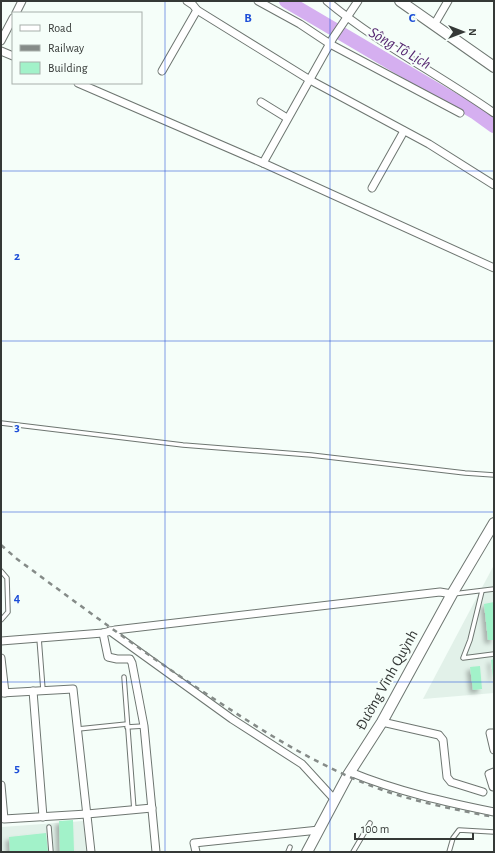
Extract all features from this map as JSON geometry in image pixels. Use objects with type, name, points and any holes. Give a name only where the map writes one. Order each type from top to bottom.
[{"type":"street","points":[[16,12],[22,1]]},
{"type":"street","points":[[187,1],[197,10],[310,80],[429,144],[494,185]]},
{"type":"street","points":[[258,1],[460,113]]},
{"type":"street","points":[[327,1],[345,19],[462,90],[494,112]]},
{"type":"street","points":[[263,163],[331,41],[358,1]]},
{"type":"street","points":[[400,1],[494,67]]},
{"type":"street","points":[[434,25],[448,1]]},
{"type":"street","points":[[162,71],[197,10]]},
{"type":"street","points":[[1,42],[12,20]]},
{"type":"street","points":[[1,51],[12,56]]},
{"type":"street","points":[[80,84],[263,163],[494,268]]},
{"type":"street","points":[[261,102],[287,118]]},
{"type":"street","points":[[372,188],[404,131]]},
{"type":"street","name":"Đường Vĩnh Quỳnh","points":[[307,852],[350,772],[382,722],[452,594],[494,523]]},
{"type":"street","points":[[1,641],[106,632],[440,592],[452,594]]},
{"type":"street","points":[[106,632],[108,657],[130,659],[132,661],[144,726],[156,852]]},
{"type":"street","points":[[106,632],[232,719],[302,764],[335,800]]},
{"type":"street","points":[[1,658],[3,693],[73,689],[91,852]]},
{"type":"street","points":[[33,691],[43,817]]},
{"type":"street","points":[[382,722],[439,735],[443,740],[447,777],[451,782],[483,792]]},
{"type":"street","points":[[494,733],[490,734],[494,750]]},
{"type":"street","points":[[350,772],[368,780],[421,796],[494,812]]},
{"type":"street","points":[[494,772],[489,774],[492,787],[494,787]]},
{"type":"street","points":[[1,785],[4,819],[152,808]]},
{"type":"street","points":[[196,852],[194,843],[319,830]]},
{"type":"lane","points":[[1,423],[183,445],[312,455],[494,475]]},
{"type":"lane","points":[[1,571],[6,578],[8,612],[1,620]]},
{"type":"lane","points":[[452,594],[494,590]]},
{"type":"lane","points":[[482,591],[470,640],[463,658],[494,654]]},
{"type":"lane","points":[[38,638],[44,691]]},
{"type":"lane","points":[[124,678],[134,810]]},
{"type":"lane","points":[[78,729],[144,726]]},
{"type":"lane","points":[[353,852],[370,823]]},
{"type":"lane","points":[[49,827],[51,852]]},
{"type":"lane","points":[[449,852],[452,838],[459,830],[494,832]]},
{"type":"lane","points":[[288,852],[290,847]]},
{"type":"shaded area","points":[[494,565],[494,693],[423,699]]},
{"type":"shaded area","points":[[83,821],[87,852],[1,852],[1,824],[2,827]]},
{"type":"building","points":[[494,602],[494,640],[488,640],[484,604]]},
{"type":"building","points":[[494,659],[494,678],[493,678],[491,660]]},
{"type":"building","points":[[480,666],[482,689],[473,690],[470,667]]},
{"type":"building","points":[[73,820],[74,852],[60,852],[59,821]]},
{"type":"building","points":[[46,833],[48,852],[10,852],[9,837]]},
{"type":"waterway","name":"Sông Tô Lịch","points":[[286,1],[476,113],[494,126]]},
{"type":"railway","points":[[1,545],[17,559],[198,689],[302,753],[343,774],[385,791],[426,803],[494,817]]}]
